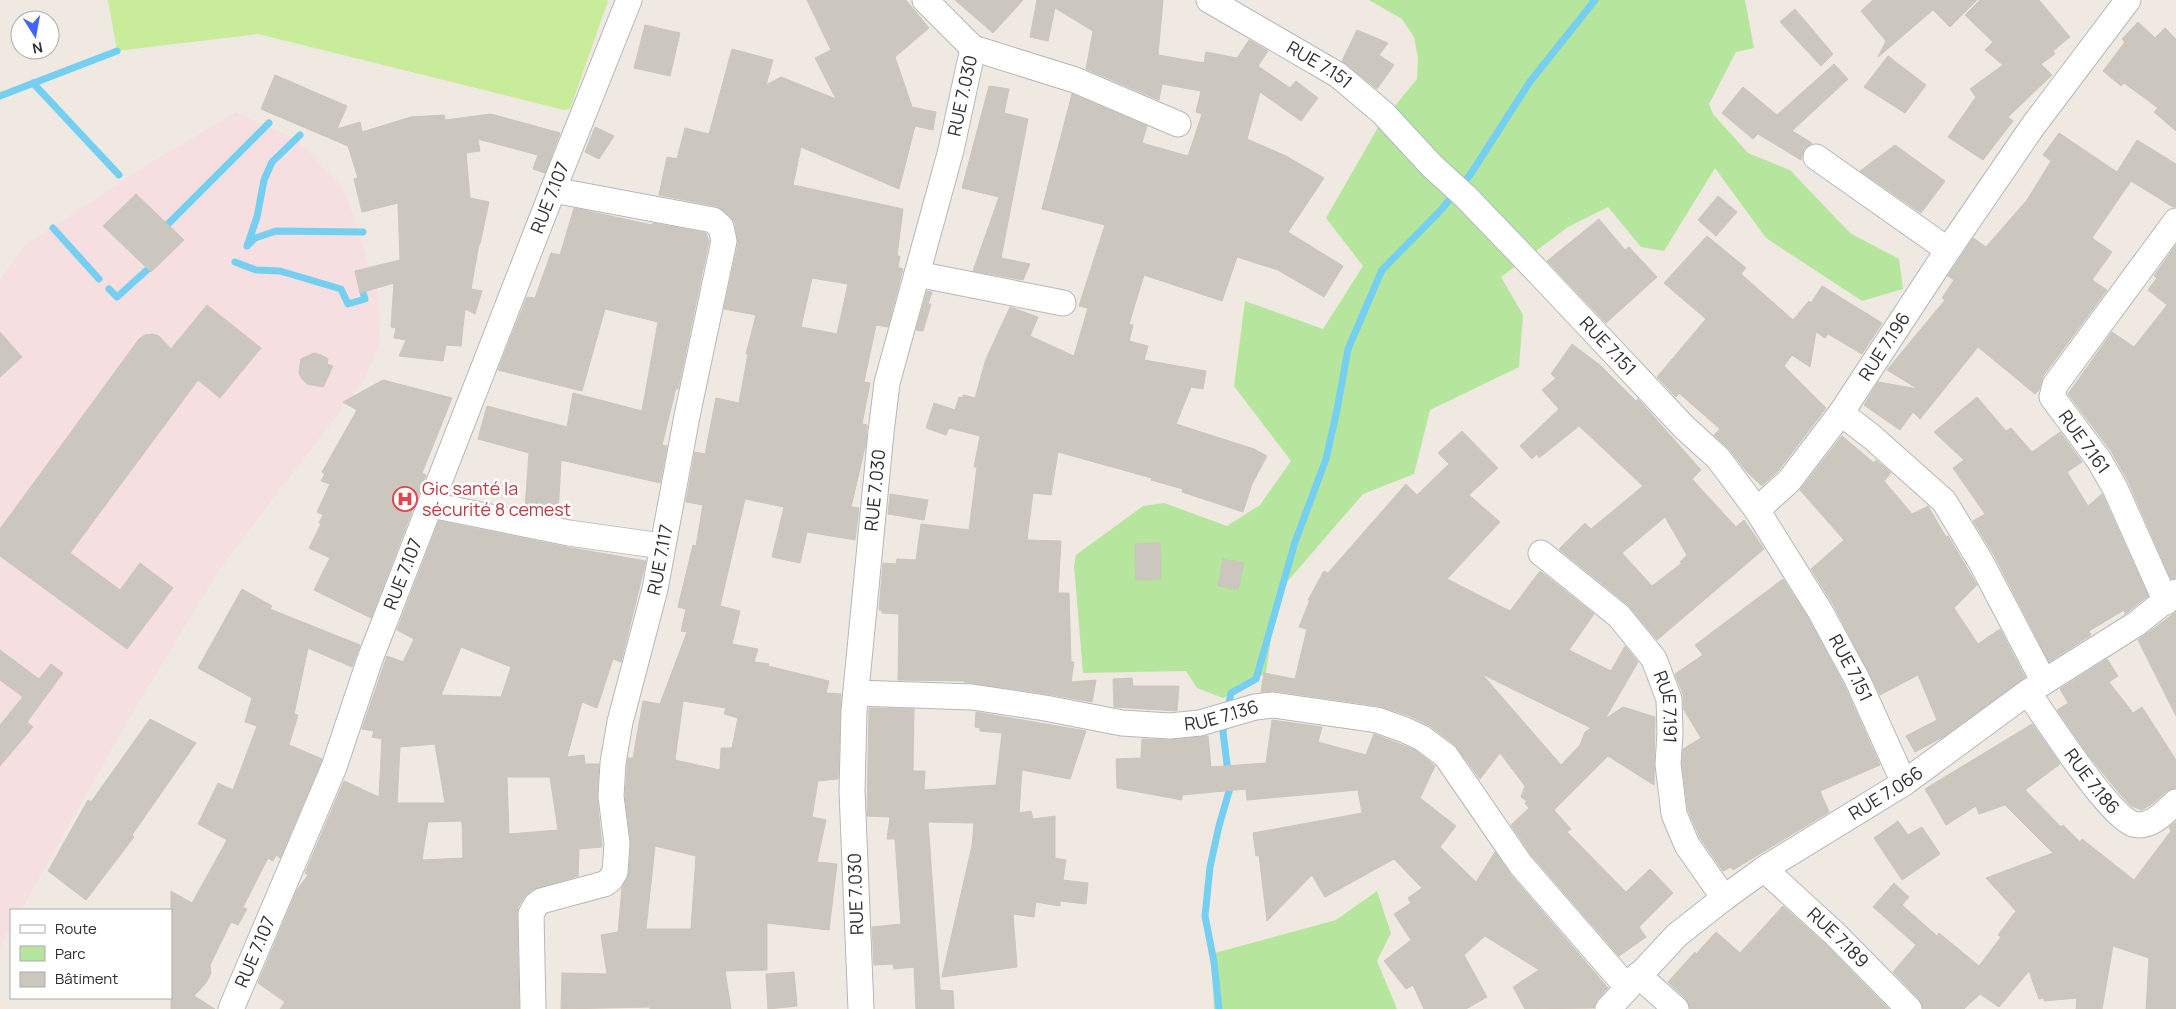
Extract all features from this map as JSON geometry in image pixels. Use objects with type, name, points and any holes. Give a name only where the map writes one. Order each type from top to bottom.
[{"type":"street","name":"RUE 7.107","points":[[231,1009],[334,767],[370,659],[629,0]]},
{"type":"street","name":"RUE 7.030","points":[[861,1009],[852,791],[856,693],[887,384],[951,150],[973,48],[925,0]]},
{"type":"street","name":"RUE 7.151","points":[[1209,0],[1338,75],[1383,112],[1432,166],[1466,197],[1684,427],[1718,458],[1757,510],[1793,565],[1853,671],[1904,783]]},
{"type":"street","name":"RUE 7.196","points":[[1757,510],[1789,481],[1841,413],[1948,250],[2033,126],[2128,0]]},
{"type":"street","points":[[973,48],[1075,80],[1178,124]]},
{"type":"street","points":[[1816,157],[1948,250]]},
{"type":"street","name":"RUE 7.117","points":[[533,1009],[532,914],[536,906],[541,901],[604,884],[610,880],[615,872],[617,844],[611,796],[613,763],[620,722],[655,589],[687,416],[724,241],[721,228],[713,220],[553,190]]},
{"type":"street","name":"RUE 7.161","points":[[2171,597],[2099,460],[2052,397],[2055,385],[2176,221]]},
{"type":"street","points":[[917,274],[1063,303]]},
{"type":"street","points":[[1841,413],[1872,437],[1944,501],[1981,562],[2036,687]]},
{"type":"street","points":[[431,505],[569,533],[662,546]]},
{"type":"street","name":"RUE 7.191","points":[[1541,553],[1619,616],[1654,660],[1669,699],[1670,733],[1668,764],[1674,814],[1687,845],[1724,898]]},
{"type":"street","name":"RUE 7.066","points":[[1608,1009],[1677,935],[1724,898],[1764,869],[1904,783],[2036,687],[2136,624],[2171,597]]},
{"type":"street","name":"RUE 7.186","points":[[2036,687],[2068,752],[2116,810],[2133,824],[2172,815]]},
{"type":"street","name":"RUE 7.136","points":[[856,693],[972,697],[1046,708],[1122,723],[1160,725],[1200,723],[1255,706],[1273,706],[1377,720],[1414,734],[1446,756],[1521,865],[1633,981],[1676,1009]]},
{"type":"street","name":"RUE 7.189","points":[[1764,869],[1835,934],[1909,1009]]},
{"type":"shaded area","points":[[236,112],[291,137],[307,149],[341,186],[353,214],[378,294],[380,343],[364,380],[221,567],[134,710],[22,909],[10,909],[10,929],[0,947],[0,280],[24,246],[148,164]]},
{"type":"green space","points":[[108,0],[608,1],[570,109],[564,110],[258,34],[117,51]]},
{"type":"green space","points":[[1369,0],[1745,0],[1754,48],[1736,52],[1709,104],[1713,114],[1748,153],[1790,170],[1850,233],[1899,259],[1903,289],[1862,301],[1766,238],[1715,168],[1664,251],[1641,247],[1608,207],[1568,227],[1501,277],[1523,315],[1519,367],[1430,410],[1414,474],[1363,494],[1287,582],[1276,601],[1266,673],[1223,698],[1197,688],[1186,671],[1083,673],[1074,566],[1076,555],[1143,506],[1164,503],[1227,526],[1260,505],[1291,461],[1234,386],[1245,301],[1323,329],[1363,266],[1326,218],[1380,124],[1417,79],[1418,58],[1414,37],[1402,19]]},
{"type":"green space","points":[[1377,891],[1391,933],[1377,961],[1397,1009],[1214,1009],[1211,954],[1336,920]]},
{"type":"building","points":[[807,0],[906,0],[929,28],[895,57],[912,107],[936,112],[933,130],[915,126],[899,189],[801,147],[793,185],[903,209],[897,256],[900,256],[898,267],[903,269],[888,327],[876,325],[864,382],[870,383],[862,424],[867,425],[866,443],[851,507],[859,508],[855,540],[807,532],[800,563],[772,557],[784,507],[745,499],[720,606],[740,611],[732,644],[758,649],[754,662],[769,664],[768,666],[829,681],[826,693],[841,694],[838,779],[818,781],[812,817],[826,820],[817,862],[837,864],[829,930],[767,923],[767,970],[725,971],[731,1009],[650,1009],[650,1007],[561,1009],[562,973],[607,974],[601,935],[618,932],[622,888],[629,873],[631,842],[625,796],[628,758],[633,758],[643,701],[660,704],[687,632],[681,631],[686,609],[678,607],[693,545],[696,546],[703,505],[686,502],[695,452],[705,454],[716,398],[739,403],[748,354],[746,354],[756,315],[724,309],[738,244],[735,223],[730,216],[716,206],[659,195],[667,157],[677,159],[685,128],[709,134],[732,49],[773,60],[766,85],[781,77],[836,99],[815,58],[831,50]],"holes":[[[812,278],[848,284],[837,334],[801,327]],[[683,701],[726,708],[724,714],[738,718],[732,748],[721,748],[720,770],[675,760]],[[655,846],[696,856],[691,929],[646,929]]]},
{"type":"building","points":[[955,0],[1023,0],[993,33]]},
{"type":"building","points":[[1037,0],[1163,0],[1158,55],[1204,63],[1206,52],[1237,58],[1249,40],[1268,51],[1258,66],[1290,88],[1296,81],[1318,98],[1301,121],[1260,92],[1247,139],[1286,156],[1324,178],[1288,232],[1343,266],[1324,297],[1278,270],[1237,257],[1222,301],[1144,275],[1129,324],[1133,325],[1129,341],[1148,346],[1144,360],[1206,371],[1203,389],[1191,387],[1176,424],[1254,449],[1267,456],[1252,484],[1243,512],[1182,492],[1183,489],[1151,480],[1152,478],[1058,452],[1051,495],[1033,493],[1027,540],[1061,541],[1058,593],[1069,593],[1071,662],[1074,662],[1071,682],[1096,680],[1092,702],[964,681],[898,680],[899,614],[882,613],[882,610],[879,610],[883,563],[896,564],[897,559],[916,560],[921,524],[969,530],[977,467],[974,467],[980,436],[949,428],[946,435],[926,428],[934,403],[955,410],[959,397],[963,398],[963,395],[975,398],[986,359],[1010,307],[1038,317],[1030,336],[1074,356],[1088,308],[1079,306],[1105,225],[1042,209],[1072,94],[1147,126],[1142,143],[1188,156],[1202,114],[1196,112],[1201,91],[1162,84],[1159,100],[1086,69],[1093,31],[1055,8],[1048,41],[1030,37]]},
{"type":"building","points":[[1873,0],[1977,0],[1950,27],[1933,10],[1878,57],[1886,41],[1861,11]]},
{"type":"building","points":[[1980,0],[2039,0],[2070,37],[2053,51],[2055,54],[2041,64],[2052,75],[2008,117],[2013,121],[1983,160],[1948,137],[1976,97],[1970,89],[2003,65],[1985,50],[1993,42],[1965,15]]},
{"type":"building","points":[[1795,9],[1833,54],[1821,66],[1780,22]]},
{"type":"building","points":[[2138,22],[2155,38],[2165,28],[2176,39],[2176,131],[2154,112],[2158,108],[2124,83],[2121,86],[2103,71],[2125,42],[2122,39]]},
{"type":"building","points":[[645,25],[680,33],[670,76],[634,68]]},
{"type":"building","points":[[1357,30],[1388,43],[1379,55],[1394,65],[1377,89],[1342,61]]},
{"type":"building","points":[[1888,56],[1926,85],[1905,113],[1864,87]]},
{"type":"building","points":[[1834,64],[1848,79],[1792,131],[1812,143],[1804,149],[1801,160],[1758,134],[1753,139],[1722,113],[1743,87],[1777,115]]},
{"type":"building","points":[[275,75],[347,106],[337,129],[360,122],[362,132],[411,117],[444,115],[445,120],[491,114],[560,133],[545,173],[533,169],[538,155],[478,139],[480,151],[466,153],[470,198],[489,202],[471,289],[482,291],[475,314],[465,309],[461,346],[446,345],[443,361],[399,356],[406,340],[394,338],[396,328],[391,327],[394,283],[360,293],[355,271],[400,260],[398,203],[362,212],[354,179],[358,178],[348,146],[261,109]]},
{"type":"building","points":[[989,86],[1009,89],[1004,113],[1028,119],[1001,258],[1030,264],[1023,280],[973,271],[999,197],[962,188]]},
{"type":"building","points":[[595,127],[614,136],[599,159],[585,152]]},
{"type":"building","points":[[2059,133],[2117,172],[2137,140],[2176,164],[2176,207],[2173,207],[2131,181],[2092,238],[2112,252],[2092,280],[2107,290],[2043,376],[2039,390],[2035,394],[1978,347],[1920,419],[1913,412],[1900,430],[1864,405],[1878,382],[1918,389],[1887,370],[1945,300],[1942,298],[1954,280],[1948,276],[1973,238],[1986,247],[2027,200],[2051,161],[2043,155]]},
{"type":"building","points":[[1895,145],[1945,181],[1921,213],[1860,171]]},
{"type":"building","points":[[136,194],[184,240],[151,272],[103,226]]},
{"type":"building","points":[[1718,196],[1737,212],[1716,236],[1698,220]]},
{"type":"building","points":[[574,208],[652,225],[653,223],[706,233],[709,241],[678,389],[676,388],[662,445],[667,446],[660,483],[561,460],[558,516],[525,509],[529,453],[478,439],[487,406],[567,427],[573,393],[642,411],[658,322],[605,309],[582,391],[498,370],[527,297],[535,298],[551,253],[560,255]]},
{"type":"building","points":[[1599,219],[1625,250],[1629,247],[1657,277],[1606,323],[1547,261]]},
{"type":"building","points":[[1707,236],[1746,268],[1741,274],[1793,320],[1809,301],[1811,303],[1822,286],[1882,323],[1862,354],[1828,334],[1825,338],[1816,332],[1810,367],[1792,355],[1784,366],[1826,408],[1778,471],[1762,486],[1714,435],[1720,429],[1679,393],[1676,397],[1657,377],[1706,319],[1664,283]]},
{"type":"building","points":[[2176,245],[2176,578],[2171,579],[2128,481],[2111,451],[2068,394],[2112,332],[2134,347],[2167,305],[2148,290],[2157,278],[2154,276]]},
{"type":"building","points":[[927,291],[932,292],[928,304],[931,304],[923,331],[916,330]]},
{"type":"building","points":[[207,305],[261,348],[220,398],[198,380],[70,553],[120,590],[140,563],[173,588],[127,649],[0,556],[0,529],[139,339],[145,335],[159,336],[171,349]]},
{"type":"building","points":[[0,332],[22,357],[0,377]]},
{"type":"building","points":[[1572,344],[1601,366],[1636,401],[1638,399],[1701,470],[1692,479],[1736,527],[1744,520],[1764,549],[1657,640],[1628,605],[1559,549],[1585,523],[1591,529],[1643,486],[1579,426],[1539,458],[1537,454],[1532,459],[1520,446],[1559,409],[1542,390],[1556,378],[1551,374]],"holes":[[[1665,517],[1687,555],[1680,562],[1682,563],[1652,586],[1622,553]]]},
{"type":"building","points":[[314,353],[328,359],[327,364],[333,366],[323,387],[307,384],[299,373],[301,359]]},
{"type":"building","points":[[383,380],[452,398],[422,473],[426,475],[371,618],[314,590],[330,558],[309,548],[321,524],[319,523],[323,515],[317,512],[330,484],[321,481],[325,474],[322,472],[357,410],[343,402]]},
{"type":"building","points":[[1977,397],[2006,431],[2011,428],[2032,452],[2060,432],[2082,462],[2067,472],[2088,506],[2102,494],[2148,596],[2125,614],[2124,610],[2089,631],[2091,635],[2049,662],[1994,555],[1973,521],[1985,514],[1953,468],[1964,460],[1934,432]]},
{"type":"building","points":[[1462,431],[1498,468],[1469,495],[1500,522],[1447,579],[1510,611],[1540,571],[1594,614],[1569,650],[1611,671],[1625,646],[1638,662],[1605,719],[1623,707],[1655,717],[1654,785],[1608,756],[1554,810],[1571,829],[1567,832],[1626,892],[1650,869],[1673,893],[1639,927],[1646,937],[1619,956],[1532,856],[1511,825],[1529,808],[1525,803],[1527,801],[1521,797],[1525,786],[1500,753],[1480,779],[1455,745],[1430,726],[1410,716],[1379,706],[1275,691],[1261,692],[1264,673],[1295,679],[1307,629],[1299,627],[1310,600],[1308,600],[1324,571],[1328,573],[1406,484],[1417,495],[1449,464],[1438,453]],"holes":[[[1482,674],[1591,728],[1585,732],[1580,745],[1561,765]]]},
{"type":"building","points":[[1842,436],[1874,463],[1876,460],[1891,473],[1884,481],[1912,514],[1928,506],[1977,585],[1954,608],[1978,644],[2000,629],[2025,677],[1943,737],[1915,752],[1906,736],[1937,720],[1918,675],[1880,695],[1833,604],[1811,569],[1844,540],[1800,490]]},
{"type":"building","points":[[890,494],[928,500],[924,520],[888,514]]},
{"type":"building","points":[[439,521],[646,561],[621,662],[613,659],[597,708],[582,702],[567,757],[584,755],[585,764],[599,764],[597,798],[602,847],[579,849],[578,876],[532,890],[525,896],[518,907],[519,1009],[280,1009],[285,1002],[258,983],[297,890],[308,875],[305,873],[344,781],[379,797],[382,739],[372,737],[374,731],[362,729],[387,656],[403,662],[414,639],[397,630]],"holes":[[[461,647],[511,667],[501,697],[441,695]],[[435,744],[445,803],[397,803],[400,747]],[[507,777],[550,777],[558,830],[509,834]],[[462,821],[463,858],[422,860],[428,822]]]},
{"type":"building","points":[[1160,543],[1161,579],[1136,580],[1135,544]]},
{"type":"building","points":[[1223,559],[1244,563],[1238,590],[1218,586]]},
{"type":"building","points":[[1783,579],[1808,618],[1844,685],[1880,765],[1820,791],[1829,812],[1733,870],[1731,867],[1723,871],[1700,838],[1688,810],[1682,764],[1683,749],[1701,738],[1684,710],[1683,694],[1675,674],[1703,655],[1695,645]]},
{"type":"building","points":[[242,589],[272,606],[270,609],[360,645],[352,667],[308,648],[294,714],[298,715],[289,745],[322,759],[321,762],[280,858],[276,855],[273,861],[268,858],[243,907],[247,909],[238,925],[231,922],[210,965],[211,973],[206,983],[194,996],[215,1009],[171,1009],[171,891],[192,903],[227,840],[198,824],[218,783],[233,790],[257,726],[245,722],[252,698],[198,668]]},
{"type":"building","points":[[2176,612],[2176,716],[2138,640]]},
{"type":"building","points":[[0,650],[39,679],[51,664],[63,673],[27,722],[33,727],[0,766],[0,725],[23,697],[0,680]]},
{"type":"building","points":[[2107,659],[2118,676],[2109,682],[2133,713],[2142,707],[2176,760],[2176,788],[2167,791],[2142,810],[2131,806],[2120,794],[2089,756],[2057,710],[2068,703],[2060,689]]},
{"type":"building","points":[[1132,678],[1133,686],[1179,686],[1177,711],[1114,707],[1113,679]]},
{"type":"building","points":[[869,708],[914,709],[913,771],[925,771],[924,790],[996,785],[1002,733],[980,731],[980,728],[975,727],[976,712],[1086,731],[1070,779],[1022,770],[1019,813],[1031,811],[1033,819],[1055,816],[1055,858],[1066,860],[1063,880],[1088,883],[1086,904],[1060,901],[1060,906],[1036,902],[1034,917],[1013,914],[1017,967],[942,977],[972,846],[974,823],[928,822],[940,990],[953,991],[954,1009],[916,1009],[914,967],[894,969],[893,964],[874,965],[872,927],[901,924],[895,839],[887,839],[890,817],[867,816]]},
{"type":"building","points":[[150,719],[196,743],[132,835],[134,837],[86,900],[48,871],[88,800],[91,802]]},
{"type":"building","points":[[1272,720],[1322,727],[1318,742],[1366,755],[1374,734],[1415,750],[1435,766],[1420,798],[1456,826],[1440,847],[1476,882],[1495,852],[1510,874],[1608,988],[1597,1000],[1594,1008],[1525,1009],[1513,987],[1539,970],[1485,936],[1464,955],[1487,997],[1466,1009],[1424,1009],[1413,985],[1406,989],[1384,961],[1411,940],[1394,914],[1411,903],[1408,898],[1422,888],[1394,859],[1325,897],[1312,875],[1267,921],[1259,855],[1256,856],[1253,833],[1362,813],[1358,790],[1247,800],[1246,789],[1182,795],[1182,800],[1117,788],[1116,759],[1141,758],[1142,739],[1171,740],[1208,736],[1211,767],[1266,763]]},
{"type":"building","points":[[2032,724],[2060,764],[2025,790],[2061,827],[2063,825],[2080,842],[2082,839],[2134,880],[2171,831],[2169,827],[2176,822],[2176,1009],[2146,1009],[2149,958],[2113,946],[2102,1009],[2076,1009],[2077,998],[2044,1001],[2044,998],[2039,999],[2029,971],[1999,1007],[1980,994],[1964,1009],[1923,1009],[1919,999],[1893,972],[1916,945],[1873,907],[1894,883],[1909,897],[1902,905],[1937,936],[1939,933],[1979,966],[2001,937],[1998,935],[2016,911],[1986,878],[2053,853],[2005,805],[1979,814],[1976,806],[1946,825],[1925,789]]},
{"type":"building","points":[[1898,821],[1908,835],[1922,827],[1940,854],[1902,880],[1874,838]]},
{"type":"building","points":[[1783,906],[1825,944],[1889,1009],[1690,1009],[1686,999],[1668,982],[1695,952],[1696,954],[1716,932],[1740,953]]},
{"type":"building","points":[[794,972],[797,1006],[768,1009],[766,974]]},
{"type":"waterway","points":[[1228,708],[1231,693],[1256,679],[1295,542],[1326,459],[1348,349],[1382,270],[1441,210],[1470,175],[1529,83],[1595,0]]},
{"type":"waterway","points":[[0,96],[117,51]]},
{"type":"waterway","points":[[33,83],[119,175]]},
{"type":"waterway","points":[[167,225],[269,123]]},
{"type":"waterway","points":[[247,246],[257,217],[264,180],[272,162],[300,135]]},
{"type":"waterway","points":[[53,228],[99,279]]},
{"type":"waterway","points":[[248,245],[255,238],[276,231],[363,232]]},
{"type":"waterway","points":[[235,262],[256,270],[280,271],[341,289],[348,304],[365,299],[363,292]]},
{"type":"waterway","points":[[109,289],[117,297],[148,269]]},
{"type":"waterway","points":[[1219,1009],[1214,962],[1205,916],[1210,867],[1230,788],[1223,732],[1225,721]]},
{"type":"place","name":"Gic santé la sécurité 8 cemest","points":[[405,499]]}]
